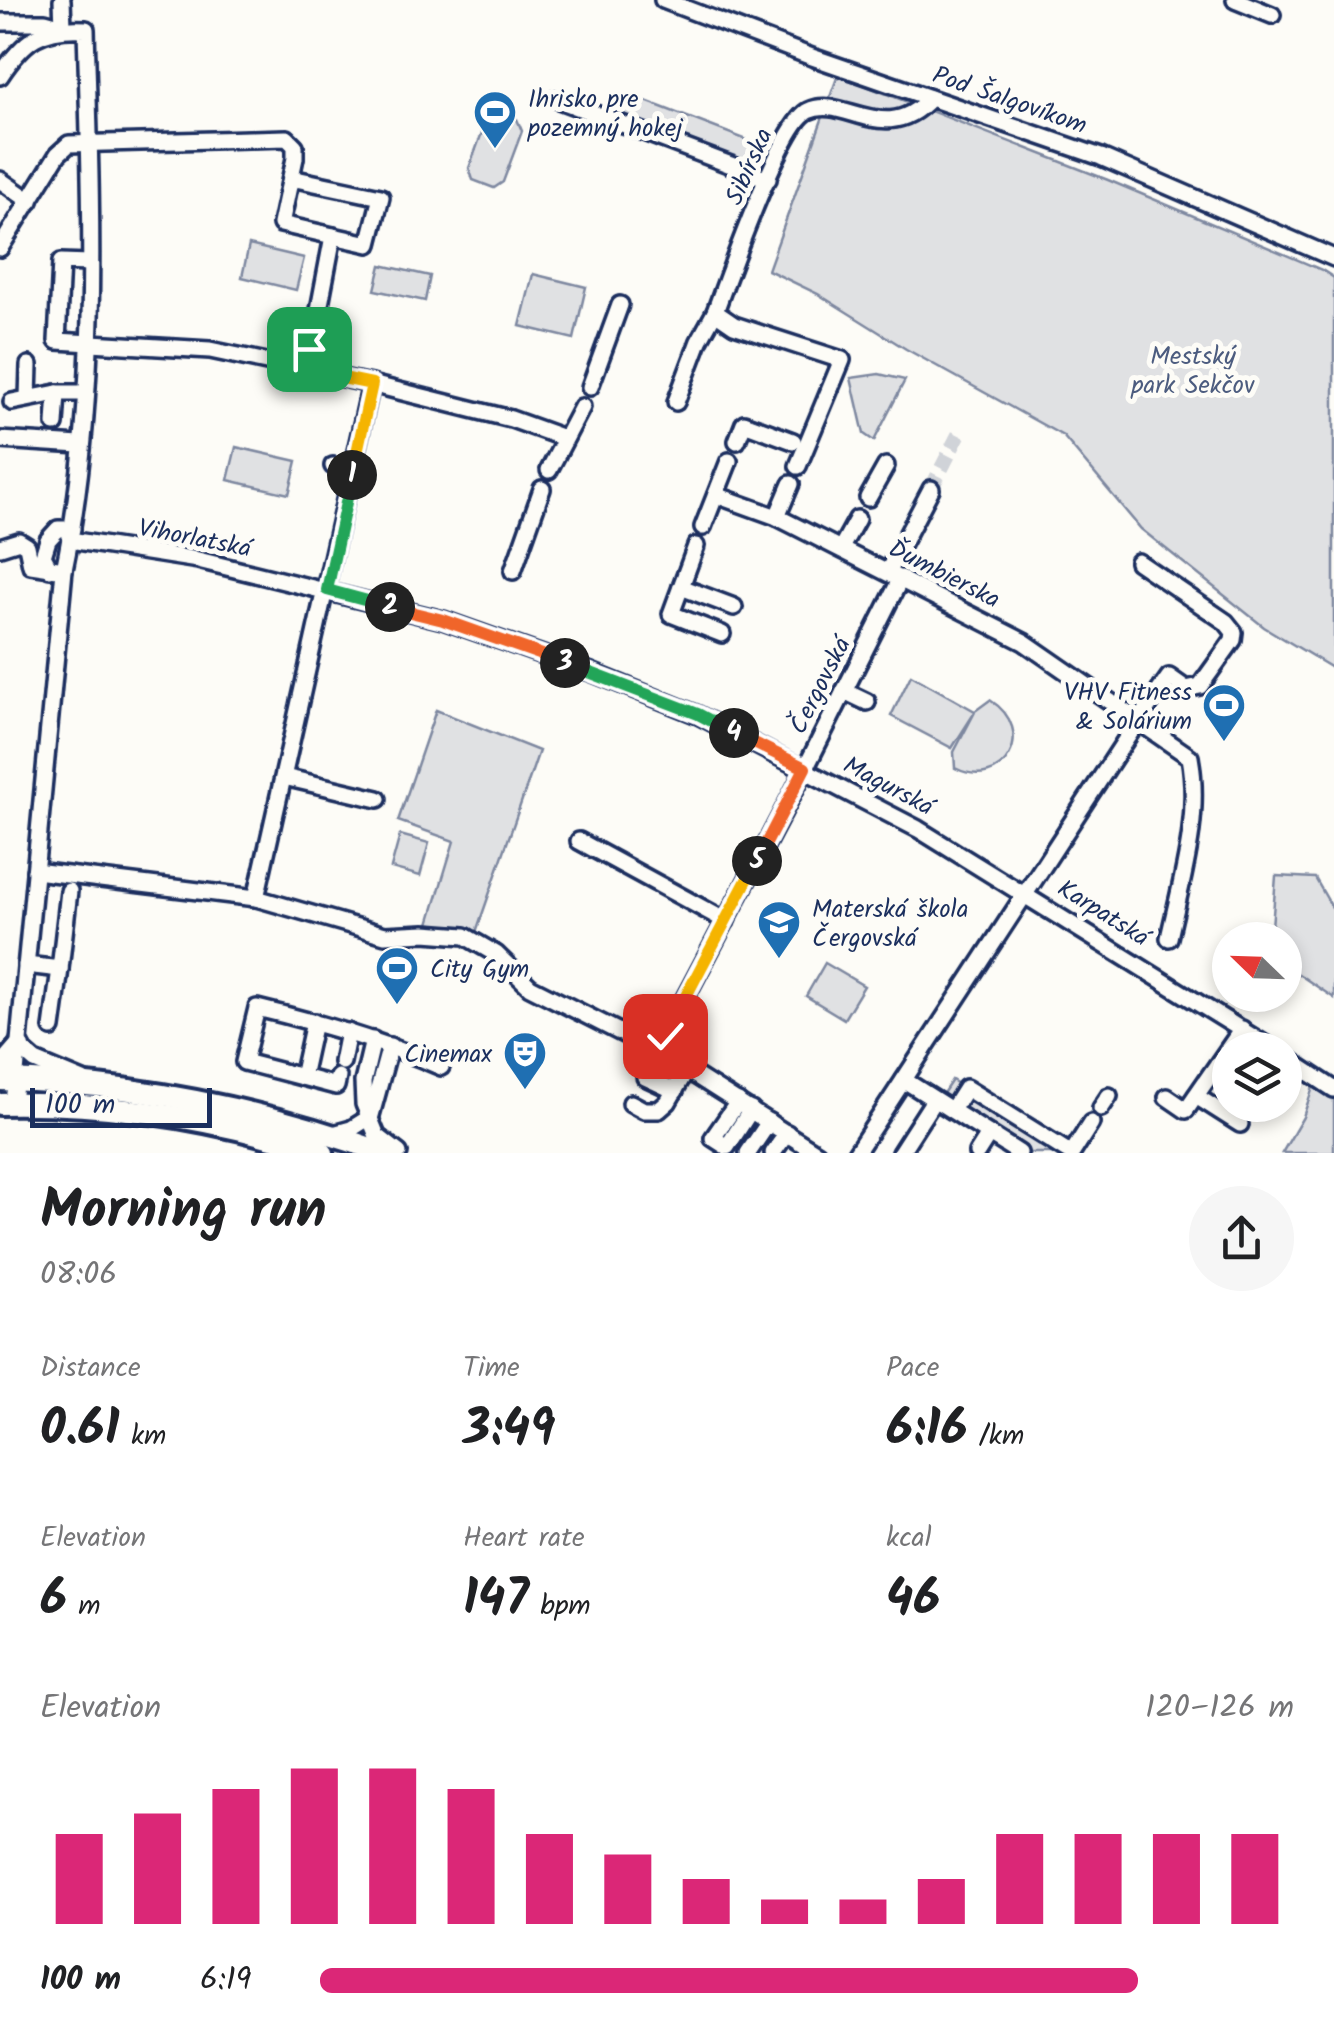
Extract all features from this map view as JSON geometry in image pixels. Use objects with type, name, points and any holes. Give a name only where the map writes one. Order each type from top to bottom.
[{"type":"main road","points":[[19,1047],[5,1077],[91,1085],[229,1106],[323,1148]]},
{"type":"main road","points":[[7,1104],[130,1110],[323,1148],[385,1153]]},
{"type":"street","points":[[62,0],[63,27]]},
{"type":"street","name":"Pod Šalgovíkom","points":[[663,0],[1101,158],[1334,258]]},
{"type":"street","points":[[1235,0],[1272,15]]},
{"type":"street","points":[[0,22],[46,22],[86,28],[90,343],[71,535],[56,570],[19,1047],[35,1060],[91,1085]]},
{"type":"street","points":[[0,76],[15,53],[36,35],[63,27]]},
{"type":"street","name":"Sibírska","points":[[676,400],[797,118],[823,108],[890,120],[917,112],[930,98]]},
{"type":"street","points":[[556,99],[768,179]]},
{"type":"street","points":[[0,248],[58,154],[69,144],[282,138],[292,141],[295,158],[281,224],[369,244],[381,197],[291,178]]},
{"type":"street","points":[[0,180],[30,201]]},
{"type":"street","points":[[318,315],[333,236]]},
{"type":"street","points":[[90,263],[53,261],[57,341],[210,350],[372,384],[511,419],[564,438]]},
{"type":"street","points":[[590,388],[620,305]]},
{"type":"street","points":[[716,312],[734,325],[842,360],[798,466]]},
{"type":"street","points":[[304,370],[313,336]]},
{"type":"street","points":[[29,365],[20,400],[85,393]]},
{"type":"street","points":[[256,898],[372,384]]},
{"type":"street","points":[[55,424],[57,393]]},
{"type":"street","points":[[550,470],[582,407]]},
{"type":"street","points":[[737,441],[744,423],[793,440]]},
{"type":"street","points":[[0,456],[1,440],[80,446]]},
{"type":"street","points":[[703,527],[730,461]]},
{"type":"street","points":[[333,466],[353,470]]},
{"type":"street","points":[[868,498],[886,466]]},
{"type":"street","points":[[777,517],[791,484]]},
{"type":"street","points":[[513,571],[542,489]]},
{"type":"street","name":"Čergovská","points":[[657,1050],[844,690],[931,489]]},
{"type":"street","name":"Ďumbierska","points":[[716,495],[777,517],[1024,642],[1190,757],[1195,785],[1189,848],[1169,938]]},
{"type":"street","points":[[841,548],[857,518]]},
{"type":"street","points":[[56,570],[43,556],[48,540],[58,530],[71,535]]},
{"type":"street","name":"Vihorlatská","points":[[71,535],[327,590]]},
{"type":"street","points":[[5,544],[19,541],[27,546],[31,564],[56,570]]},
{"type":"street","points":[[696,546],[672,614],[722,634]]},
{"type":"street","points":[[1026,894],[1169,677],[1186,689],[1200,686],[1234,636],[1226,622],[1138,562]]},
{"type":"street","points":[[681,586],[734,607]]},
{"type":"street","name":"Magurská","points":[[327,590],[443,620],[698,714],[918,828],[1026,894]]},
{"type":"street","points":[[844,690],[867,702]]},
{"type":"street","points":[[288,758],[306,762]]},
{"type":"street","points":[[284,777],[378,799]]},
{"type":"street","points":[[579,841],[726,920]]},
{"type":"street","points":[[34,871],[256,898],[385,935],[465,936],[496,954],[530,987],[657,1050],[806,1150]]},
{"type":"street","points":[[52,1028],[69,891]]},
{"type":"street","name":"Karpatská","points":[[856,1153],[1026,894],[1247,1032]]},
{"type":"street","points":[[26,965],[60,968]]},
{"type":"street","points":[[348,1032],[336,1086],[244,1062],[257,1008],[314,1022],[348,1032],[374,1040],[441,1067]]},
{"type":"street","points":[[302,1076],[314,1022]]},
{"type":"street","points":[[1167,1097],[1186,1110],[1242,1029]]},
{"type":"street","points":[[374,1040],[362,1094],[377,1136],[398,1153]]},
{"type":"street","points":[[362,1149],[390,1046]]},
{"type":"street","points":[[1302,1068],[1334,1088]]},
{"type":"street","points":[[631,1103],[644,1110],[659,1110],[687,1069]]},
{"type":"street","points":[[645,1076],[675,1091]]},
{"type":"street","points":[[5,1077],[7,1104]]},
{"type":"street","points":[[904,1080],[1018,1153]]},
{"type":"street","points":[[952,1110],[966,1088],[1071,1153],[1091,1123]]},
{"type":"street","points":[[1196,1096],[1240,1124]]},
{"type":"street","points":[[900,1153],[934,1100]]},
{"type":"street","points":[[323,1148],[370,1117]]},
{"type":"street","points":[[748,1153],[769,1122]]},
{"type":"street","points":[[774,1153],[787,1134]]},
{"type":"street","points":[[977,1153],[990,1134]]},
{"type":"green space","name":"Mestský park Sekčov","points":[[838,75],[1108,180],[1334,278],[1334,669],[1264,627],[1141,529],[1063,436],[906,349],[818,294],[768,270]]},
{"type":"green space","points":[[630,95],[755,143],[744,170],[619,123]]},
{"type":"green space","name":"Ihrisko pre pozemný hokej","points":[[496,113],[517,119],[522,131],[503,182],[494,188],[473,180],[469,168],[487,119]]},
{"type":"green space","points":[[249,245],[304,258],[296,290],[242,277]]},
{"type":"green space","points":[[381,265],[430,276],[425,301],[375,290]]},
{"type":"green space","points":[[533,274],[586,287],[574,339],[520,326]]},
{"type":"green space","points":[[879,374],[905,380],[874,441],[864,434],[851,378]]},
{"type":"green space","points":[[236,447],[297,461],[289,494],[228,480]]},
{"type":"green space","points":[[911,675],[975,711],[990,700],[1005,713],[1012,727],[1013,742],[1001,766],[973,774],[955,768],[954,752],[975,712],[952,748],[891,716]]},
{"type":"green space","points":[[436,710],[539,751],[474,938],[428,927],[454,841],[398,821]]},
{"type":"green space","points":[[400,835],[429,843],[420,876],[391,868]]},
{"type":"green space","points":[[1276,876],[1315,878],[1334,911],[1334,998],[1302,976],[1302,922],[1272,922]]},
{"type":"green space","points":[[825,963],[864,986],[844,1019],[806,996]]},
{"type":"green space","points":[[1316,1078],[1334,1090],[1334,1153],[1282,1153],[1303,1117]]},
{"type":"green space","points":[[952,1080],[1069,1153],[1011,1153],[936,1104]]},
{"type":"tunnel","points":[[931,489],[959,434]]},
{"type":"place","name":"Ihrisko pre pozemný hokej","points":[[495,150]]},
{"type":"place","name":"VHV Fitness & Solárium","points":[[1224,743]]},
{"type":"place","name":"Materská škola Čergovská","points":[[779,960]]},
{"type":"place","name":"City Gym","points":[[397,1006]]},
{"type":"place","name":"Cinemax","points":[[525,1091]]},
{"type":"route","points":[[309,349],[304,370],[372,384],[327,590],[443,620],[591,672],[698,714],[805,768],[665,1036]]}]
